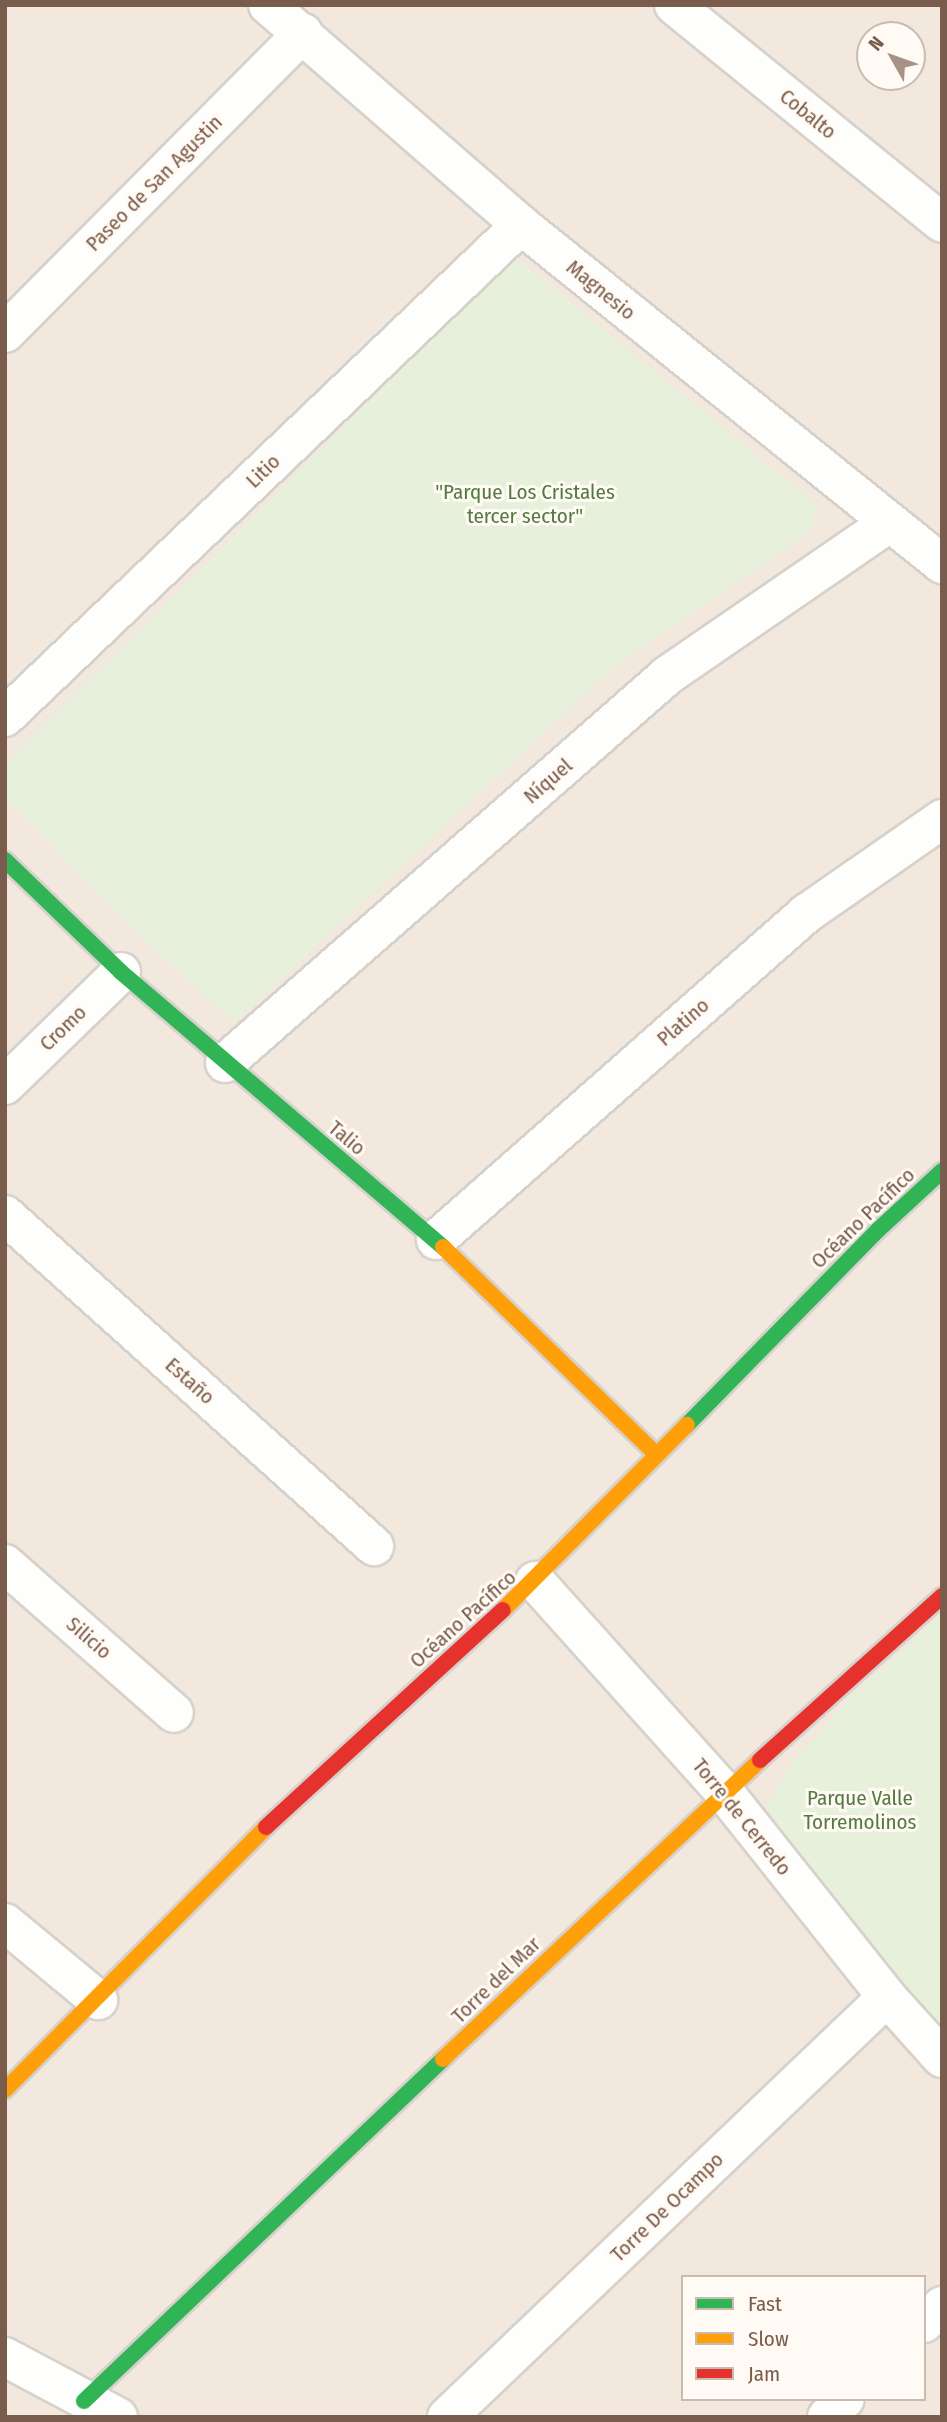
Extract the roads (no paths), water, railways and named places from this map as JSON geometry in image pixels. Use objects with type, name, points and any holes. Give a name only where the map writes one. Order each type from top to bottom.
[{"type":"street","name":"Magnesio","points":[[268,5],[521,225],[942,564]]},
{"type":"street","name":"Cobalto","points":[[674,5],[942,223]]},
{"type":"street","name":"Paseo de San Agustin","points":[[5,333],[303,33]]},
{"type":"street","name":"Litio","points":[[5,717],[521,225]]},
{"type":"street","name":"Níquel","points":[[225,1063],[668,675],[889,523]]},
{"type":"street","name":"Platino","points":[[436,1240],[807,913],[942,819]]},
{"type":"street","name":"Talio","points":[[5,860],[121,972],[436,1240],[657,1455]]},
{"type":"street","name":"Cromo","points":[[5,1085],[121,972]]},
{"type":"street","name":"Océano Pacífico","points":[[5,2090],[98,2000],[287,1806],[535,1581],[878,1230],[942,1171]]},
{"type":"street","name":"Estaño","points":[[5,1215],[374,1546]]},
{"type":"street","name":"Silicio","points":[[5,1564],[174,1713]]},
{"type":"street","name":"Torre de Cerredo","points":[[535,1581],[724,1792],[887,1997],[942,2058]]},
{"type":"street","name":"Torre del Mar","points":[[84,2400],[724,1792],[942,1596]]},
{"type":"street","points":[[5,1923],[98,2000]]},
{"type":"street","name":"Torre De Ocampo","points":[[447,2417],[887,1997]]},
{"type":"street","points":[[926,2321],[942,2306]]},
{"type":"street","points":[[5,2357],[118,2417]]},
{"type":"street","points":[[827,2417],[843,2401]]},
{"type":"park label","name":"\"Parque Los Cristales tercer sector\"","points":[[525,504]]},
{"type":"park label","name":"Parque Valle Torremolinos","points":[[860,1810]]}]
